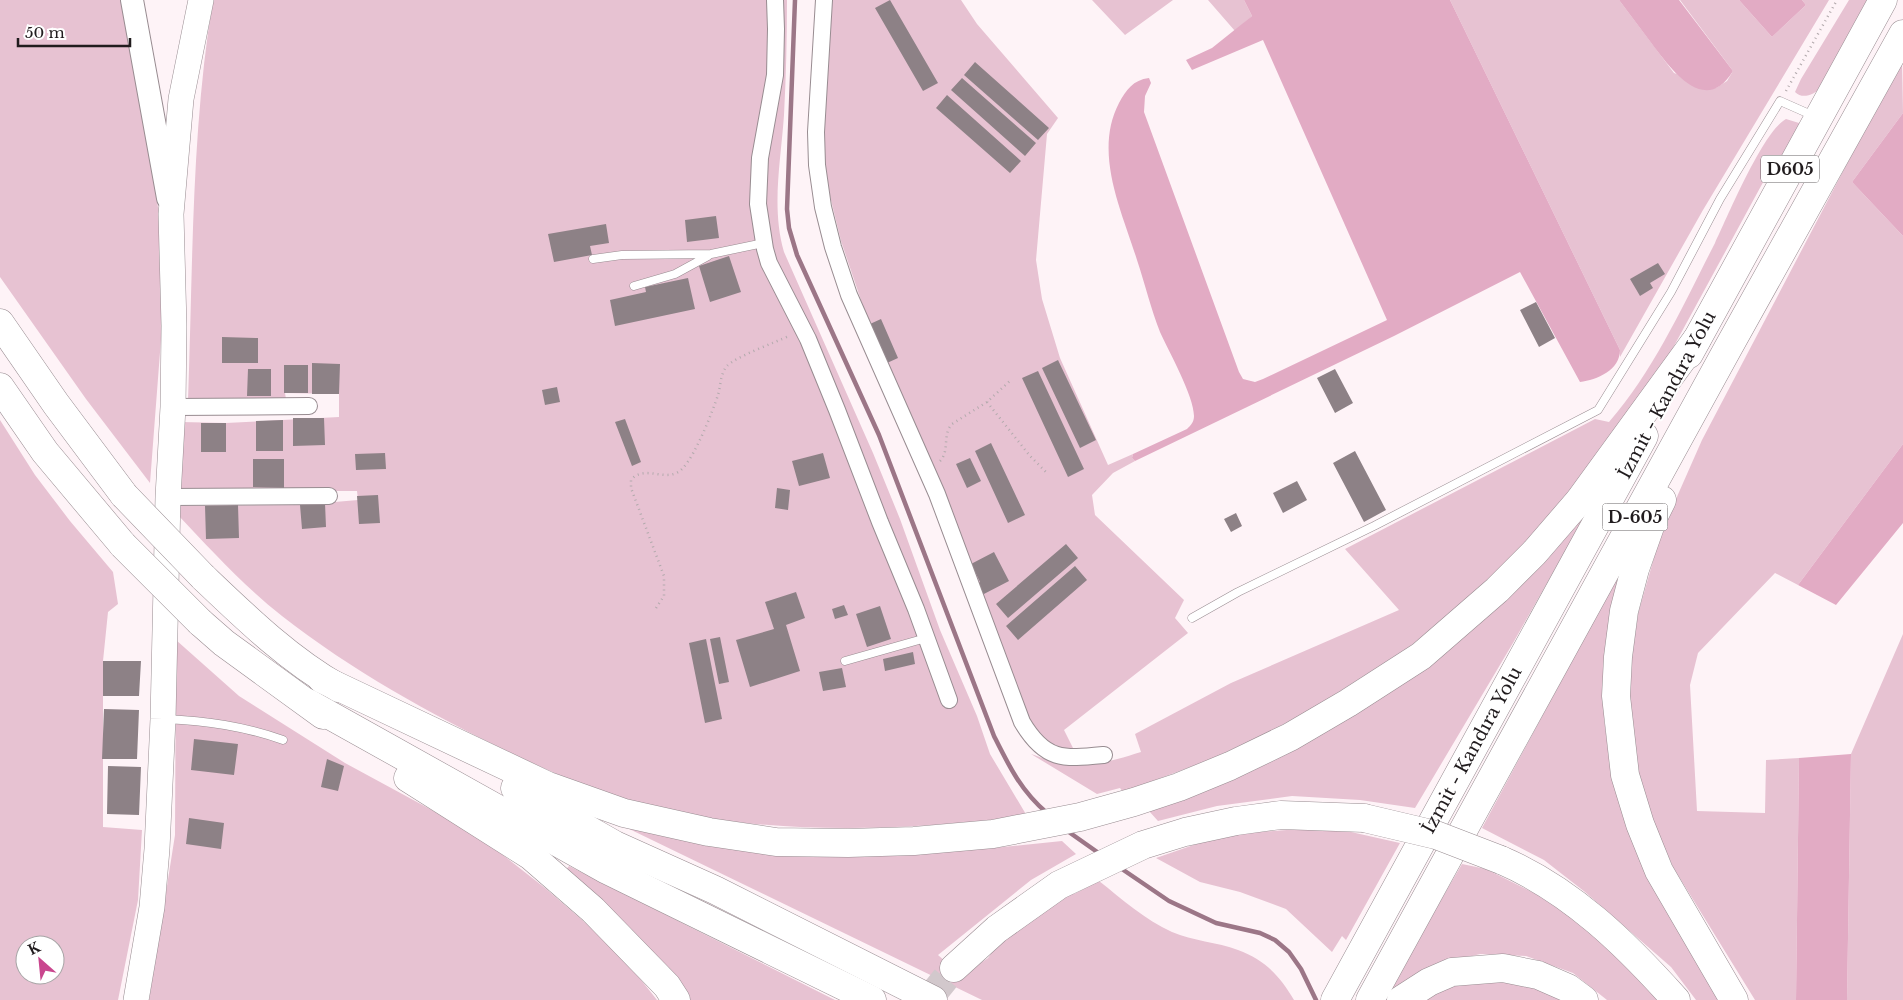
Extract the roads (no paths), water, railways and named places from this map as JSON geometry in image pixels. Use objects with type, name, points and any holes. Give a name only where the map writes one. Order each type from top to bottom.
[{"type":"highway","name":"İzmit - Kandıra Yolu","points":[[1335,1000],[1883,0]]},
{"type":"highway","name":"İzmit - Kandıra Yolu","points":[[1370,1000],[1903,34]]},
{"type":"highway","points":[[0,323],[56,404],[124,495],[242,615],[322,679],[615,844],[715,890],[933,1000]]},
{"type":"highway","points":[[322,679],[548,786],[624,813],[709,832],[776,842],[848,843],[914,841],[993,834],[1080,817],[1179,787],[1230,766],[1290,736],[1348,703],[1421,656],[1497,590],[1534,553],[1580,501],[1697,339]]},
{"type":"highway","points":[[1727,350],[1682,462],[1653,518],[1635,569],[1624,611],[1618,657],[1616,696],[1625,775],[1640,824],[1659,871],[1734,1000]]},
{"type":"highway","points":[[0,387],[45,452],[123,545],[200,622],[224,643],[308,703],[389,766],[531,856],[593,910],[667,986],[676,1000]]},
{"type":"highway","points":[[308,703],[607,870],[872,1000]]},
{"type":"highway","points":[[954,968],[997,929],[1059,885],[1143,845],[1185,832],[1236,821],[1281,815],[1364,818],[1436,835],[1519,868],[1555,889],[1607,930],[1640,960],[1676,1000]]},
{"type":"highway","points":[[1401,1000],[1429,982],[1452,972],[1503,968],[1538,975],[1568,988],[1584,1000]]},
{"type":"main road","points":[[136,1000],[152,907],[158,849],[168,497],[173,407],[174,326],[170,214],[181,99],[201,0]]},
{"type":"street","points":[[132,0],[170,214]]},
{"type":"street","points":[[775,0],[775,75],[760,158],[758,204],[764,243],[769,263],[803,330],[837,410],[949,700]]},
{"type":"street","points":[[824,0],[816,132],[817,165],[822,206],[833,247],[849,294],[936,494],[1017,709],[1029,734],[1047,752],[1059,756],[1075,758],[1104,756]]},
{"type":"street","points":[[173,407],[309,406]]},
{"type":"street","points":[[168,497],[329,496]]},
{"type":"lane","points":[[1192,618],[1238,592],[1374,526],[1598,410],[1671,292],[1720,200],[1780,101],[1818,118]]},
{"type":"lane","points":[[594,259],[622,256],[711,254],[764,243]]},
{"type":"lane","points":[[634,286],[675,274],[711,254]]},
{"type":"lane","points":[[845,661],[926,638]]},
{"type":"lane","points":[[163,719],[205,721],[232,725],[283,740]]},
{"type":"waterway","points":[[795,0],[787,209],[789,228],[797,255],[879,435],[994,736],[1023,787],[1047,813]]},
{"type":"waterway","points":[[1066,830],[1100,854]]},
{"type":"waterway","points":[[1119,867],[1169,901],[1216,923],[1260,933],[1275,940],[1289,952],[1301,969],[1316,1000]]},
{"type":"tunnel","points":[[928,1000],[954,968]]}]
